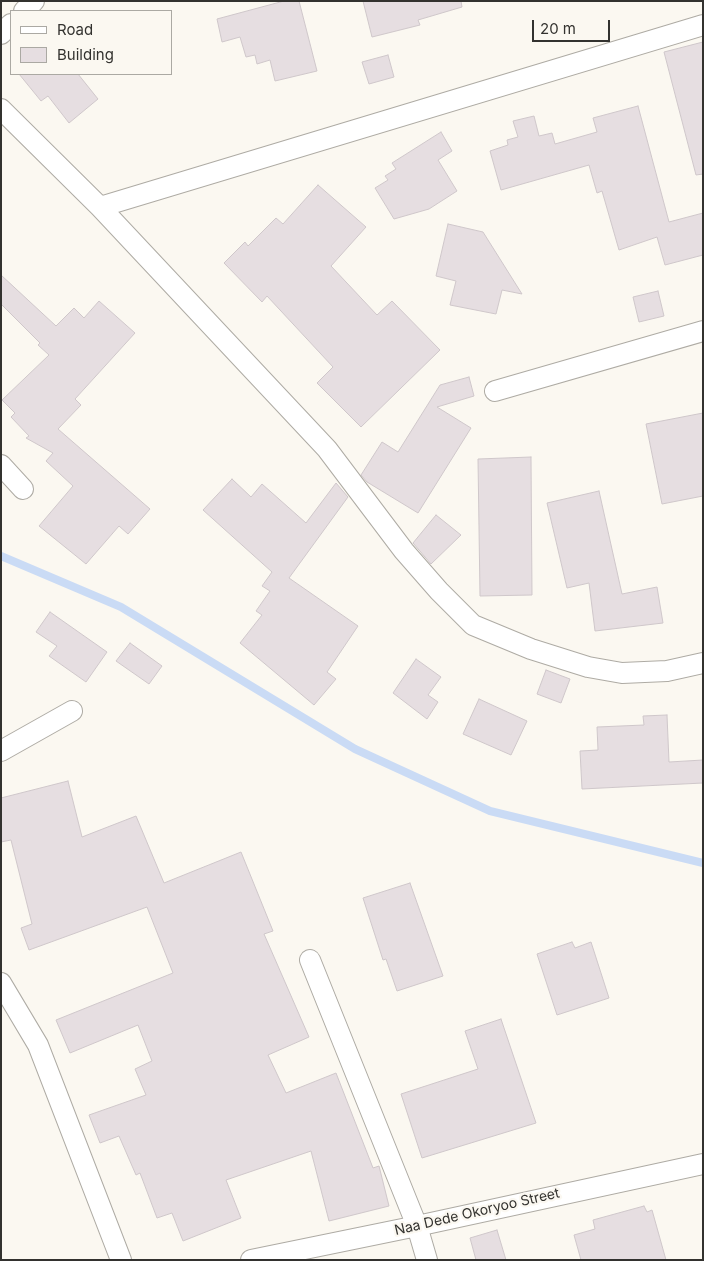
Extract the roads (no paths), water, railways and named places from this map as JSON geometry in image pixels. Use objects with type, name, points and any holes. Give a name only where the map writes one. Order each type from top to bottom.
[{"type":"street","points":[[25,10],[34,1]]},
{"type":"street","points":[[1,34],[10,25]]},
{"type":"street","points":[[100,207],[703,25]]},
{"type":"street","points":[[1,109],[100,207],[328,449],[404,550],[439,591],[473,625],[531,649],[588,667],[622,673],[667,671],[703,663]]},
{"type":"street","points":[[495,391],[703,331]]},
{"type":"street","points":[[1,465],[24,490]]},
{"type":"street","points":[[1,751],[72,711]]},
{"type":"street","points":[[310,960],[417,1226],[427,1260]]},
{"type":"street","points":[[1,983],[38,1045],[121,1260]]},
{"type":"street","name":"Naa Dede Okoryoo Street","points":[[251,1260],[703,1164]]},
{"type":"waterway","points":[[1,556],[121,607],[355,749],[490,811],[703,863]]}]
